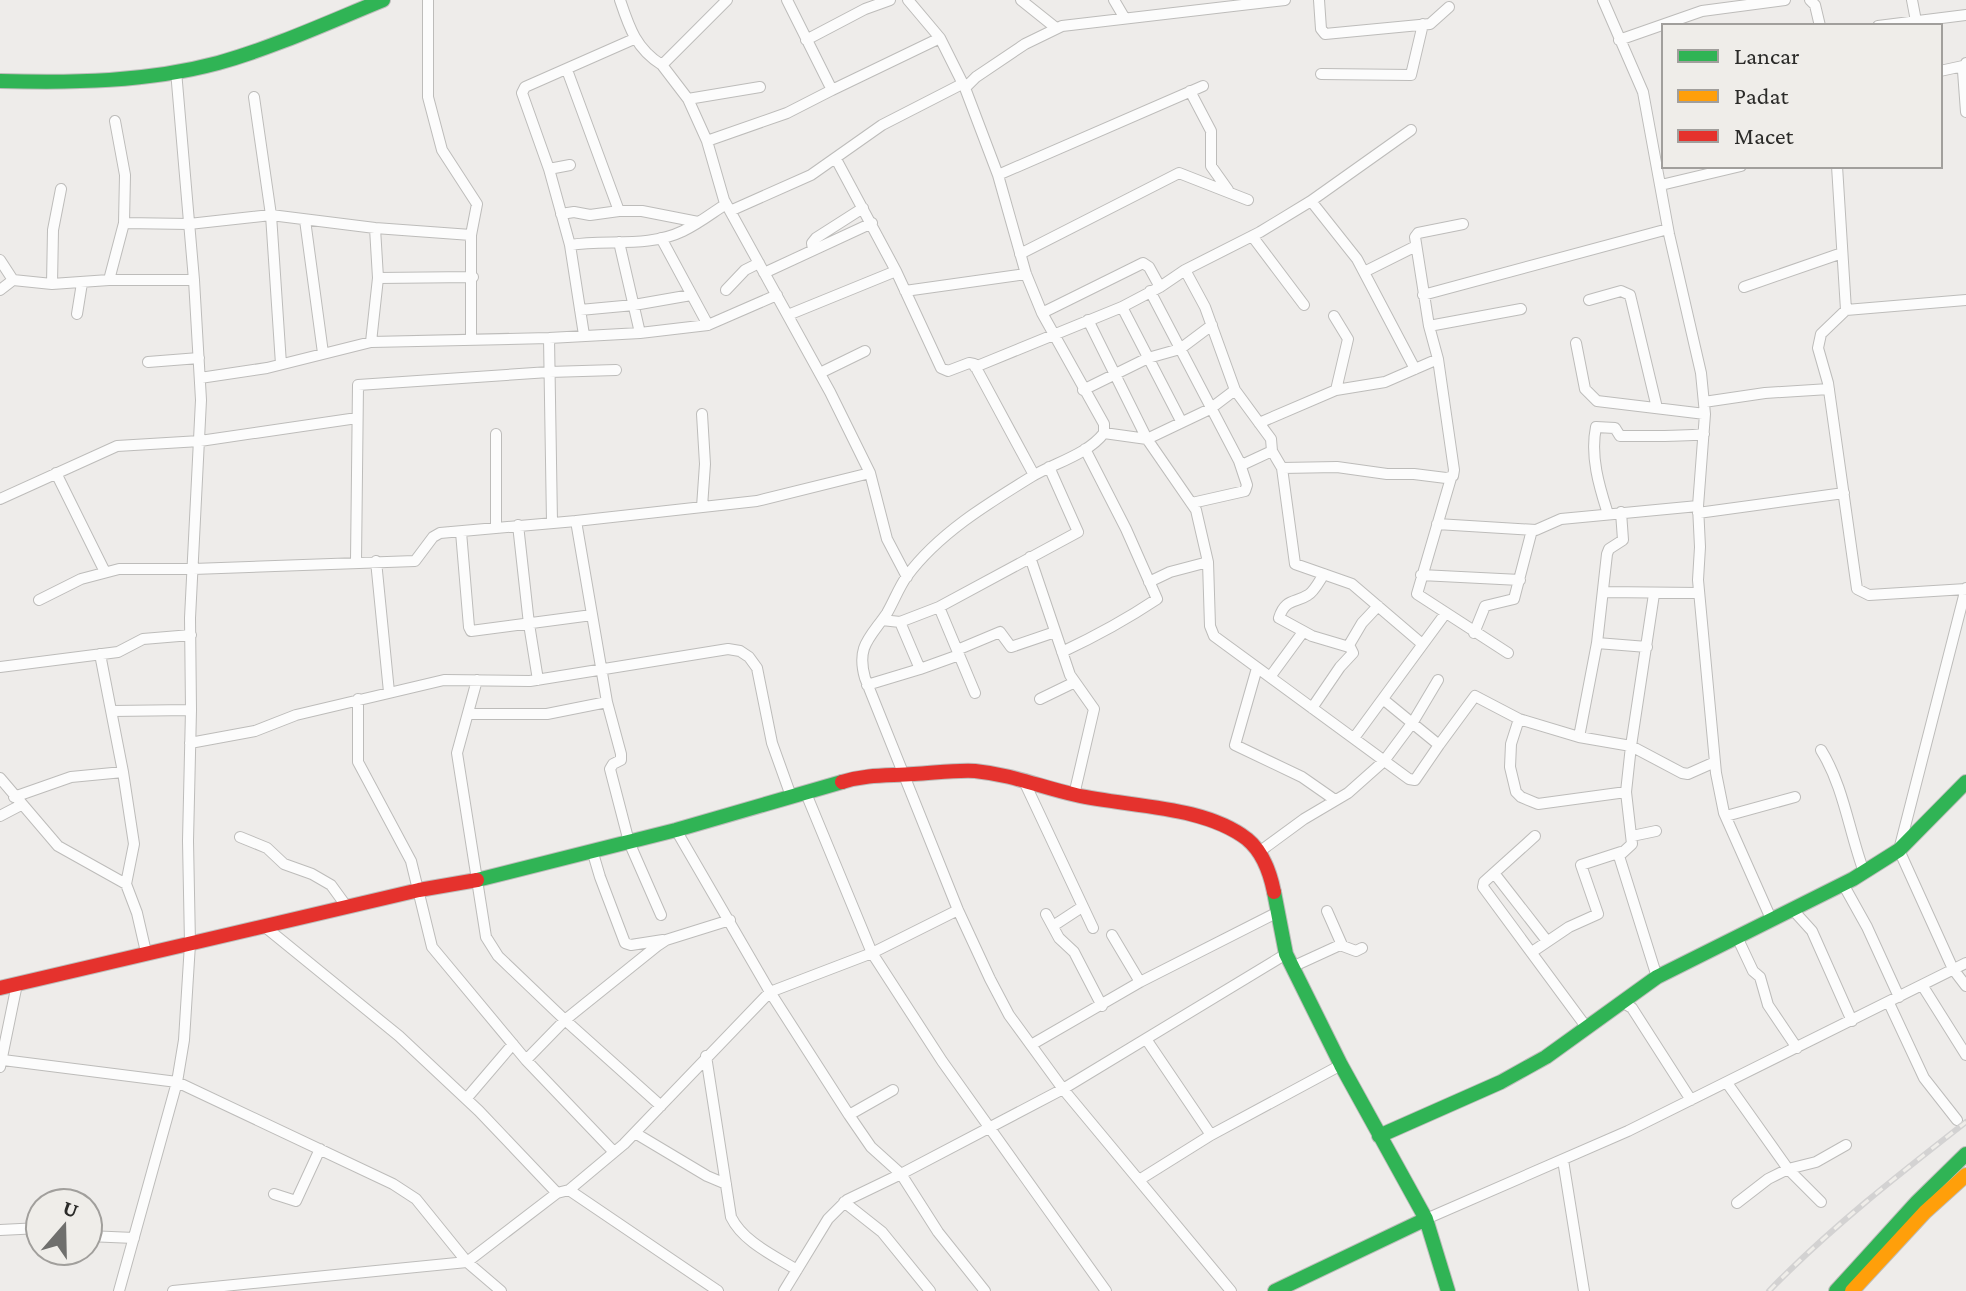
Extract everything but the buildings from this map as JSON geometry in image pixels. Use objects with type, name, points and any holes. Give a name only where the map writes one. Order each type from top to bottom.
[{"type":"street","points":[[0,81],[142,78],[176,71],[245,55],[383,0]]},
{"type":"street","points":[[428,0],[428,97],[442,150],[477,204],[471,235],[471,339]]},
{"type":"street","points":[[620,0],[634,39],[649,57],[662,65],[688,99],[707,141],[728,207],[820,373],[870,473],[887,539],[907,577]]},
{"type":"street","points":[[662,65],[727,0]]},
{"type":"street","points":[[787,0],[832,90]]},
{"type":"street","points":[[806,40],[865,9],[890,0]]},
{"type":"street","points":[[908,0],[940,38],[964,86],[998,175],[1026,274],[1053,336],[1104,424],[1104,433]]},
{"type":"street","points":[[1021,0],[1056,28]]},
{"type":"street","points":[[1114,0],[1124,17]]},
{"type":"street","points":[[570,245],[661,238],[680,233],[728,207],[805,178],[882,125],[964,86],[1025,44],[1056,28],[1212,4],[1285,0]]},
{"type":"street","points":[[1319,0],[1323,33],[1423,24],[1436,20],[1449,7]]},
{"type":"street","points":[[1603,0],[1643,92],[1668,229],[1701,373],[1705,414],[1698,510],[1699,593],[1715,762],[1726,816],[1772,921]]},
{"type":"street","points":[[1665,24],[1702,11],[1785,0]]},
{"type":"street","points":[[1810,0],[1815,5],[1820,24]]},
{"type":"street","points":[[1912,0],[1916,21]]},
{"type":"street","points":[[1894,24],[1966,15]]},
{"type":"street","points":[[1321,74],[1411,75],[1423,24]]},
{"type":"street","points":[[1619,40],[1662,25]]},
{"type":"street","points":[[707,141],[787,113],[940,38]]},
{"type":"street","points":[[584,335],[570,245],[549,169],[522,93],[525,87],[634,39]]},
{"type":"street","points":[[1942,70],[1964,64],[1966,112]]},
{"type":"street","points":[[567,70],[619,211]]},
{"type":"street","points":[[119,1291],[177,1082],[185,1027],[190,944],[191,635],[200,378],[176,71]]},
{"type":"street","points":[[998,175],[1203,86]]},
{"type":"street","points":[[688,99],[760,87]]},
{"type":"street","points":[[1190,91],[1211,131],[1211,166],[1229,192]]},
{"type":"street","points":[[254,97],[271,215],[281,364]]},
{"type":"street","points":[[109,280],[124,223],[125,175],[115,121]]},
{"type":"street","points":[[975,367],[1122,307],[1311,201],[1411,130]]},
{"type":"street","points":[[836,159],[872,223],[941,368],[948,371],[969,363],[975,367],[1034,475]]},
{"type":"street","points":[[549,169],[570,165]]},
{"type":"street","points":[[1661,185],[1733,168]]},
{"type":"street","points":[[1837,168],[1846,310]]},
{"type":"street","points":[[1020,254],[1176,174],[1187,174],[1248,200]]},
{"type":"street","points":[[52,284],[53,230],[61,189]]},
{"type":"street","points":[[1311,201],[1352,251],[1415,369]]},
{"type":"street","points":[[813,250],[812,243],[816,238],[863,208]]},
{"type":"street","points":[[561,214],[642,211],[698,222]]},
{"type":"street","points":[[124,223],[189,224],[271,215],[375,228],[471,235]]},
{"type":"street","points":[[305,220],[323,353]]},
{"type":"street","points":[[726,290],[745,270],[762,268],[813,250],[872,223]]},
{"type":"street","points":[[1463,224],[1416,233],[1423,295],[1438,359],[1454,470],[1417,594],[1508,653]]},
{"type":"street","points":[[371,342],[378,278],[375,228]]},
{"type":"street","points":[[1423,295],[1668,229]]},
{"type":"street","points":[[1252,236],[1304,305]]},
{"type":"street","points":[[661,238],[708,325]]},
{"type":"street","points":[[619,242],[640,333]]},
{"type":"street","points":[[1364,272],[1416,246]]},
{"type":"street","points":[[1744,287],[1842,253]]},
{"type":"street","points":[[0,260],[13,280]]},
{"type":"street","points":[[1042,313],[1143,263],[1149,267],[1180,349],[1239,461],[1247,490],[1192,503]]},
{"type":"street","points":[[1185,270],[1212,325],[1235,390],[1271,439],[1272,451],[1282,468],[1295,564],[1352,584],[1421,643]]},
{"type":"street","points":[[788,315],[896,271]]},
{"type":"street","points":[[905,291],[1026,274]]},
{"type":"street","points":[[378,278],[473,277]]},
{"type":"street","points":[[0,290],[13,280],[52,284],[194,280]]},
{"type":"street","points":[[77,314],[82,283]]},
{"type":"street","points":[[1589,300],[1621,291],[1630,295],[1657,408]]},
{"type":"street","points":[[580,310],[691,295]]},
{"type":"street","points":[[200,378],[281,364],[371,342],[549,338],[640,333],[708,325],[777,295]]},
{"type":"street","points":[[1966,300],[1846,310],[1825,328],[1818,341],[1829,389],[1855,583],[1862,594],[1966,589],[1899,850],[1953,969],[1966,986]]},
{"type":"street","points":[[1122,307],[1181,421]]},
{"type":"street","points":[[1429,326],[1521,309]]},
{"type":"street","points":[[1334,316],[1348,339],[1336,390]]},
{"type":"street","points":[[1088,320],[1147,439],[1192,503],[1199,518],[1208,562],[1211,631],[1409,779],[1415,780],[1475,696],[1519,719],[1579,737],[1631,746],[1688,774],[1715,762]]},
{"type":"street","points":[[1083,390],[1148,358],[1180,349],[1212,325]]},
{"type":"street","points":[[549,338],[552,522]]},
{"type":"street","points":[[1576,343],[1585,389],[1597,401],[1705,414]]},
{"type":"street","points":[[820,373],[865,351]]},
{"type":"street","points":[[148,362],[199,358]]},
{"type":"street","points":[[1259,423],[1336,390],[1385,382],[1438,359]]},
{"type":"street","points":[[356,561],[357,388],[362,384],[616,370]]},
{"type":"street","points":[[1704,402],[1765,393],[1829,389]]},
{"type":"street","points":[[1231,1291],[1063,1089],[1009,1015],[958,910],[861,665],[867,640],[907,577],[944,537],[1034,475],[1085,449],[1104,433],[1147,439],[1210,409],[1235,390]]},
{"type":"street","points":[[702,414],[705,464],[702,507]]},
{"type":"street","points":[[0,499],[117,446],[200,441],[357,418]]},
{"type":"street","points":[[1608,514],[1599,488],[1594,457],[1596,427],[1615,428],[1620,436],[1704,434]]},
{"type":"street","points":[[496,434],[496,527]]},
{"type":"street","points":[[1062,652],[1103,633],[1113,623],[1157,600],[1126,529],[1085,449]]},
{"type":"street","points":[[1239,461],[1244,464],[1272,451]]},
{"type":"street","points":[[882,620],[900,622],[939,607],[1076,534],[1079,530],[1049,467]]},
{"type":"street","points":[[1282,468],[1337,467],[1451,478]]},
{"type":"street","points":[[56,473],[105,572]]},
{"type":"street","points":[[39,600],[81,579],[119,569],[415,561],[433,537],[440,533],[757,501],[870,473]]},
{"type":"street","points":[[1437,524],[1532,530],[1561,519],[1621,512],[1698,510],[1844,493]]},
{"type":"street","points":[[1579,737],[1597,643],[1607,552],[1623,540],[1621,512]]},
{"type":"street","points":[[576,521],[607,702],[622,758],[610,769],[629,842],[661,915]]},
{"type":"street","points":[[518,525],[538,680]]},
{"type":"street","points":[[1474,633],[1486,606],[1513,601],[1532,530]]},
{"type":"street","points":[[461,532],[470,629],[592,615]]},
{"type":"street","points":[[1030,557],[1073,683],[1094,709],[1074,795]]},
{"type":"street","points":[[376,561],[389,692]]},
{"type":"street","points":[[1149,582],[1170,572],[1208,562]]},
{"type":"street","points":[[1312,708],[1353,653],[1349,647],[1283,622],[1279,614],[1294,599],[1309,595],[1324,574]]},
{"type":"street","points":[[1421,575],[1520,580]]},
{"type":"street","points":[[1603,592],[1699,593]]},
{"type":"street","points":[[1532,952],[1569,927],[1598,913],[1582,864],[1631,846],[1626,792],[1654,594]]},
{"type":"street","points":[[1349,647],[1362,623],[1378,606]]},
{"type":"street","points":[[939,607],[975,693]]},
{"type":"street","points":[[1354,738],[1445,614]]},
{"type":"street","points":[[900,622],[920,669]]},
{"type":"street","points":[[867,685],[920,669],[1000,632],[1011,647],[1055,632]]},
{"type":"street","points":[[1270,677],[1303,632]]},
{"type":"street","points":[[0,667],[118,652],[143,639],[191,635]]},
{"type":"street","points":[[1597,643],[1647,647]]},
{"type":"street","points":[[190,743],[255,731],[296,715],[444,680],[538,680],[718,649],[740,651],[757,668],[775,754],[798,794],[872,953],[942,1061],[1106,1291]]},
{"type":"street","points":[[100,654],[134,844],[126,884],[146,952]]},
{"type":"street","points":[[1257,668],[1235,745],[1302,777],[1335,800]]},
{"type":"street","points":[[477,680],[457,753],[486,937],[492,948],[565,1020],[661,1106]]},
{"type":"street","points":[[1259,852],[1358,785],[1384,761],[1413,722],[1438,680]]},
{"type":"street","points":[[1040,699],[1073,683]]},
{"type":"street","points":[[358,699],[358,762],[407,850],[432,947],[526,1060],[613,1151]]},
{"type":"street","points":[[1384,700],[1439,745]]},
{"type":"street","points":[[468,714],[547,714],[607,702]]},
{"type":"street","points":[[112,711],[191,710]]},
{"type":"street","points":[[1519,719],[1511,744],[1510,767],[1516,792],[1521,797],[1538,804],[1626,792]]},
{"type":"street","points":[[1821,750],[1843,800],[1851,839],[1864,872]]},
{"type":"street","points":[[0,988],[419,890],[477,880],[676,830],[858,777],[886,773],[971,771],[1023,779],[1074,795],[1196,816],[1238,832],[1259,852],[1270,873],[1276,913],[1289,960],[1341,1065],[1426,1219],[1448,1291]]},
{"type":"street","points":[[0,816],[18,801],[71,777],[123,772]]},
{"type":"street","points":[[0,778],[58,846],[126,884]]},
{"type":"street","points":[[1023,779],[1093,928]]},
{"type":"street","points":[[1379,1136],[1501,1082],[1546,1057],[1657,977],[1864,872],[1899,850],[1966,782]]},
{"type":"street","points":[[1726,816],[1795,797]]},
{"type":"street","points":[[676,830],[770,992],[849,1115],[871,1147],[901,1174],[938,1232],[985,1291]]},
{"type":"street","points":[[1632,836],[1656,831]]},
{"type":"street","points":[[1535,836],[1484,882],[1484,889],[1587,1028]]},
{"type":"street","points":[[240,837],[271,850],[291,868],[312,874],[331,885],[347,907]]},
{"type":"street","points":[[592,850],[625,943],[631,945],[666,940],[730,920]]},
{"type":"street","points":[[1621,852],[1619,858],[1657,977]]},
{"type":"street","points":[[1494,873],[1547,941]]},
{"type":"street","points":[[1843,884],[1867,927],[1899,997]]},
{"type":"street","points":[[1053,926],[1082,907]]},
{"type":"street","points":[[173,1291],[467,1262],[557,1193],[569,1190],[635,1133],[770,992],[872,953],[958,910]]},
{"type":"street","points":[[1793,910],[1812,931],[1852,1021]]},
{"type":"street","points":[[1327,911],[1342,945]]},
{"type":"street","points":[[1031,1045],[1140,982],[1276,913]]},
{"type":"street","points":[[1046,914],[1059,938],[1074,952],[1102,1006]]},
{"type":"street","points":[[264,926],[399,1036],[466,1099],[557,1193]]},
{"type":"street","points":[[1112,935],[1140,982]]},
{"type":"street","points":[[1737,937],[1753,971],[1760,977],[1768,1005],[1797,1048]]},
{"type":"street","points":[[526,1060],[565,1020],[628,967],[666,940]]},
{"type":"street","points":[[784,1291],[828,1219],[844,1202],[1063,1089],[1289,960],[1342,945],[1353,950],[1362,948]]},
{"type":"street","points":[[1275,1291],[1727,1083],[1966,963]]},
{"type":"street","points":[[17,984],[1,1063],[177,1082],[393,1184],[416,1199],[467,1262],[501,1291]]},
{"type":"street","points":[[1922,985],[1966,1055]]},
{"type":"street","points":[[1622,1002],[1632,1008],[1691,1100]]},
{"type":"street","points":[[1889,1003],[1924,1078],[1957,1120]]},
{"type":"street","points":[[1146,1039],[1211,1135]]},
{"type":"street","points":[[466,1099],[513,1044]]},
{"type":"street","points":[[706,1056],[731,1217],[736,1228],[797,1270]]},
{"type":"street","points":[[1139,1180],[1211,1135],[1341,1065]]},
{"type":"street","points":[[1727,1083],[1788,1169],[1821,1202]]},
{"type":"street","points":[[849,1115],[893,1090]]},
{"type":"street","points":[[635,1133],[726,1184]]},
{"type":"street","points":[[1737,1203],[1768,1179],[1788,1169],[1816,1162],[1846,1145]]},
{"type":"street","points":[[274,1194],[296,1201],[320,1149]]},
{"type":"street","points":[[1836,1291],[1917,1202],[1966,1154]]},
{"type":"street","points":[[1563,1160],[1584,1291]]},
{"type":"street","points":[[1852,1291],[1925,1212],[1966,1175]]},
{"type":"street","points":[[569,1190],[718,1291]]},
{"type":"street","points":[[844,1202],[882,1232],[930,1291]]},
{"type":"street","points":[[0,1230],[24,1229]]},
{"type":"street","points":[[104,1237],[134,1238]]},
{"type":"railway","points":[[1769,1291],[1840,1224],[1966,1122]]},
{"type":"traffic: fast","points":[[0,81],[110,80],[191,69],[260,50],[383,0]]},
{"type":"traffic: fast","points":[[477,880],[676,830],[842,782]]},
{"type":"traffic: fast","points":[[1379,1136],[1501,1082],[1546,1057],[1657,977],[1853,879],[1899,850],[1966,782]]},
{"type":"traffic: fast","points":[[1274,892],[1286,954],[1341,1065],[1426,1219],[1448,1291]]},
{"type":"traffic: fast","points":[[1836,1291],[1917,1202],[1966,1154]]},
{"type":"traffic: fast","points":[[1275,1291],[1426,1219]]},
{"type":"traffic: slow","points":[[1852,1291],[1925,1212],[1966,1175]]},
{"type":"traffic: jam","points":[[842,782],[878,776],[975,771],[1096,799],[1187,813],[1209,819],[1247,839],[1265,863],[1274,892]]},
{"type":"traffic: jam","points":[[0,988],[419,890],[477,880]]}]
